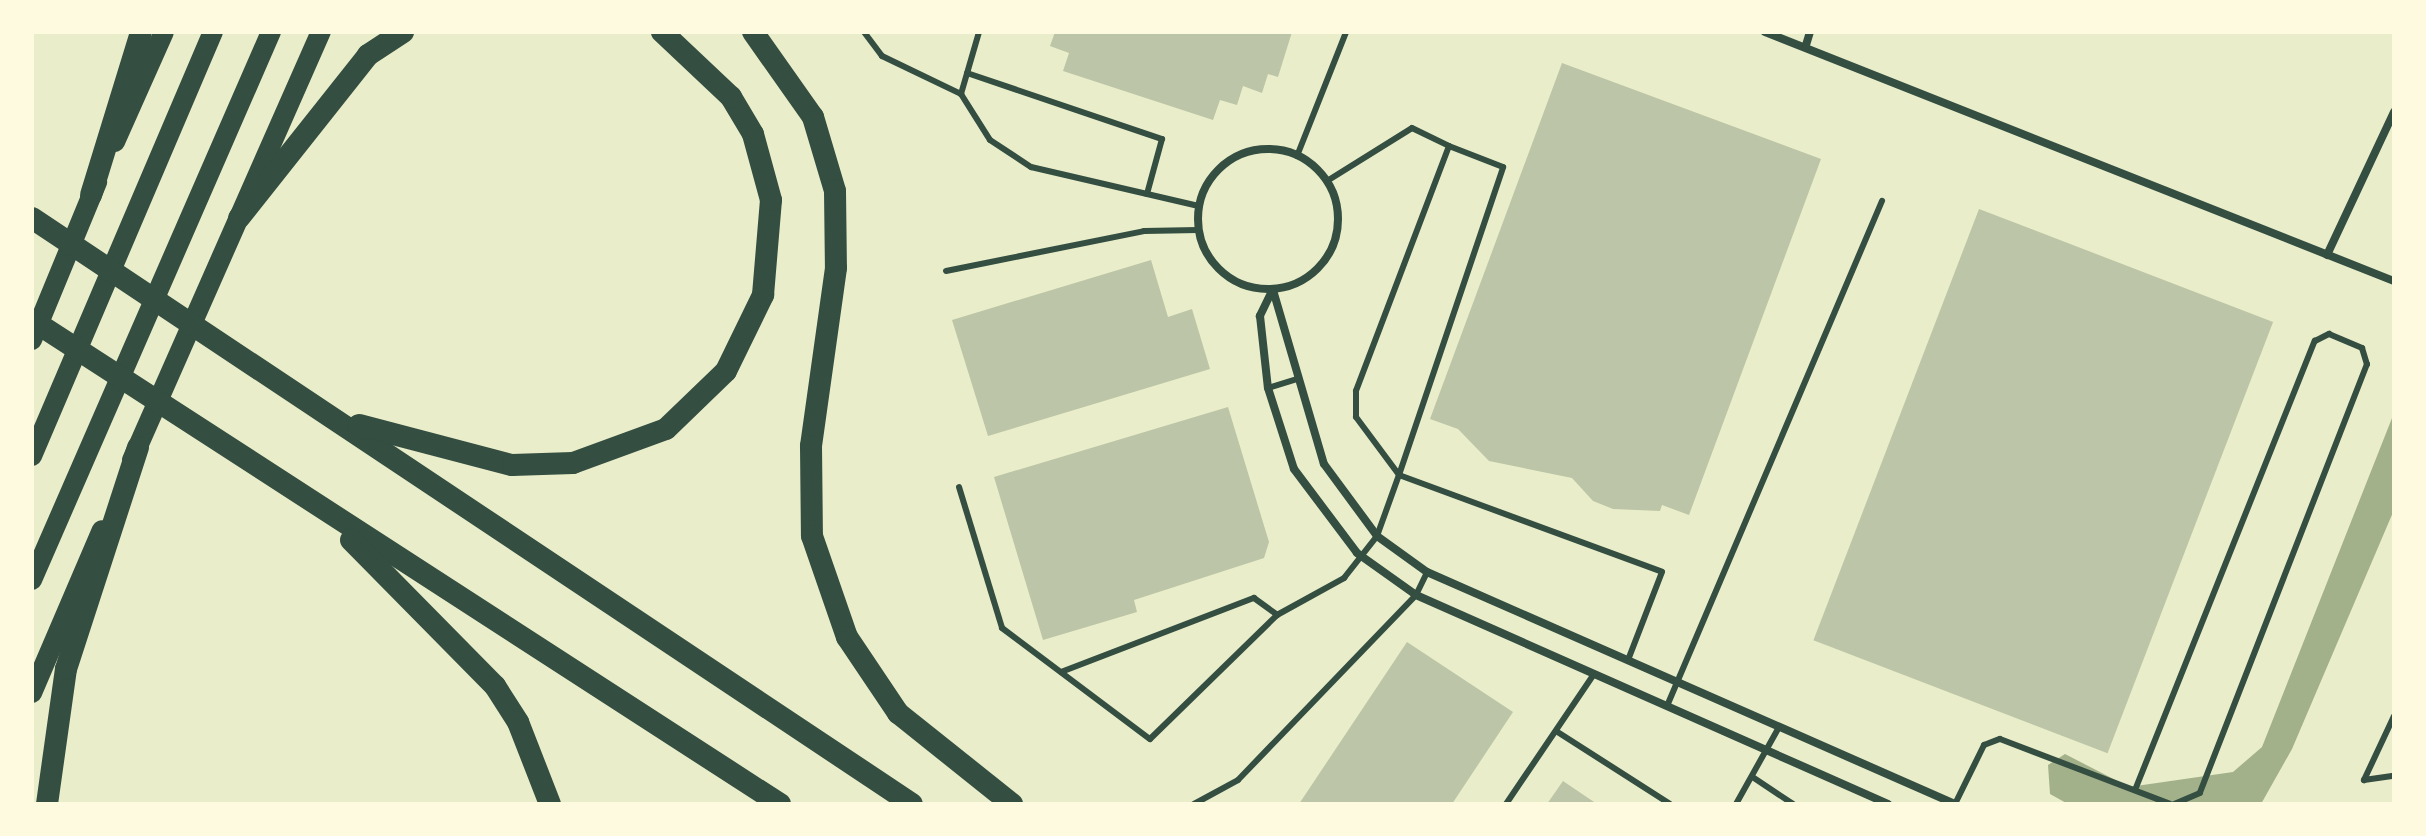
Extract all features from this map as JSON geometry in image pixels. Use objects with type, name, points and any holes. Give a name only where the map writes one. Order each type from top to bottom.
[{"type":"highway","points":[[91,195],[141,32]]},
{"type":"highway","points":[[32,340],[91,195],[164,32]]},
{"type":"highway","points":[[32,456],[213,32]]},
{"type":"highway","points":[[32,580],[271,32]]},
{"type":"highway","points":[[32,693],[321,32]]},
{"type":"highway","points":[[239,218],[368,55],[403,32]]},
{"type":"highway","points":[[336,418],[512,465],[573,463],[636,445],[702,400],[750,332],[763,295],[771,200],[753,134],[731,97],[662,32]]},
{"type":"highway","points":[[753,32],[813,117],[835,191],[836,268],[811,446],[812,536],[847,637],[898,713],[1012,804]]},
{"type":"highway","points":[[32,218],[912,804]]},
{"type":"highway","points":[[32,320],[780,804]]},
{"type":"highway","points":[[47,804],[66,669],[138,447]]},
{"type":"highway","points":[[306,498],[406,590],[495,686],[518,722],[550,804]]},
{"type":"street","points":[[1765,32],[1806,45],[2394,281]]},
{"type":"street","points":[[1806,45],[1810,32]]},
{"type":"street","points":[[2327,255],[2394,112]]},
{"type":"street","points":[[1273,290],[1224,274],[1198,230],[1198,206],[1206,186],[1235,157],[1277,150],[1297,156],[1327,181],[1337,204],[1331,251],[1316,271],[1273,290],[1260,316],[1268,388],[1294,469],[1357,553],[1416,595],[1888,804]]},
{"type":"street","points":[[1273,290],[1324,464],[1377,536],[1427,572],[1955,804]]},
{"type":"lane","points":[[864,32],[882,56],[961,94],[990,140],[1031,167],[1198,206]]},
{"type":"lane","points":[[961,94],[979,32]]},
{"type":"lane","points":[[1297,156],[1346,32]]},
{"type":"lane","points":[[967,73],[1162,139],[1147,194]]},
{"type":"lane","points":[[959,487],[1002,628],[1150,739],[1277,615],[1344,578],[1357,553],[1377,536],[1503,167],[1412,128],[1327,181]]},
{"type":"lane","points":[[1449,146],[1356,391],[1356,417],[1399,475],[1662,572],[1628,660]]},
{"type":"lane","points":[[1667,706],[1882,201]]},
{"type":"lane","points":[[946,271],[1144,231],[1198,230]]},
{"type":"lane","points":[[1955,804],[1984,745],[2000,739],[2172,804],[2200,793],[2367,364],[2362,348],[2329,334],[2315,341],[2135,790]]},
{"type":"lane","points":[[1268,388],[1297,379]]},
{"type":"lane","points":[[1194,804],[1238,780],[1416,595],[1427,572]]},
{"type":"lane","points":[[1061,672],[1254,598],[1277,615]]},
{"type":"lane","points":[[1506,804],[1594,674]]},
{"type":"lane","points":[[2394,716],[2364,780],[2394,776]]},
{"type":"lane","points":[[1736,804],[1770,753],[1779,727]]},
{"type":"lane","points":[[1556,731],[1670,804]]},
{"type":"lane","points":[[1754,778],[1793,804]]},
{"type":"shaded area","points":[[2394,413],[2394,510],[2292,749],[2261,804],[2068,804],[2050,794],[2048,765],[2065,754],[2129,787],[2233,772],[2262,747]]},
{"type":"building","points":[[1055,32],[1292,32],[1278,77],[1268,74],[1262,93],[1243,86],[1237,105],[1220,100],[1213,120],[1063,71],[1069,53],[1050,46]]},
{"type":"building","points":[[1562,63],[1821,159],[1689,515],[1662,505],[1660,511],[1613,509],[1593,501],[1572,478],[1489,461],[1458,429],[1430,419]]},
{"type":"building","points":[[1979,209],[2273,322],[2108,753],[1813,640]]},
{"type":"building","points":[[1151,260],[1168,317],[1192,309],[1210,369],[988,436],[952,320]]},
{"type":"building","points":[[1228,407],[1269,542],[1264,558],[1134,600],[1137,612],[1043,640],[994,477]]},
{"type":"building","points":[[1407,642],[1513,712],[1452,804],[1299,804]]},
{"type":"building","points":[[1563,781],[1597,804],[1547,804]]}]
